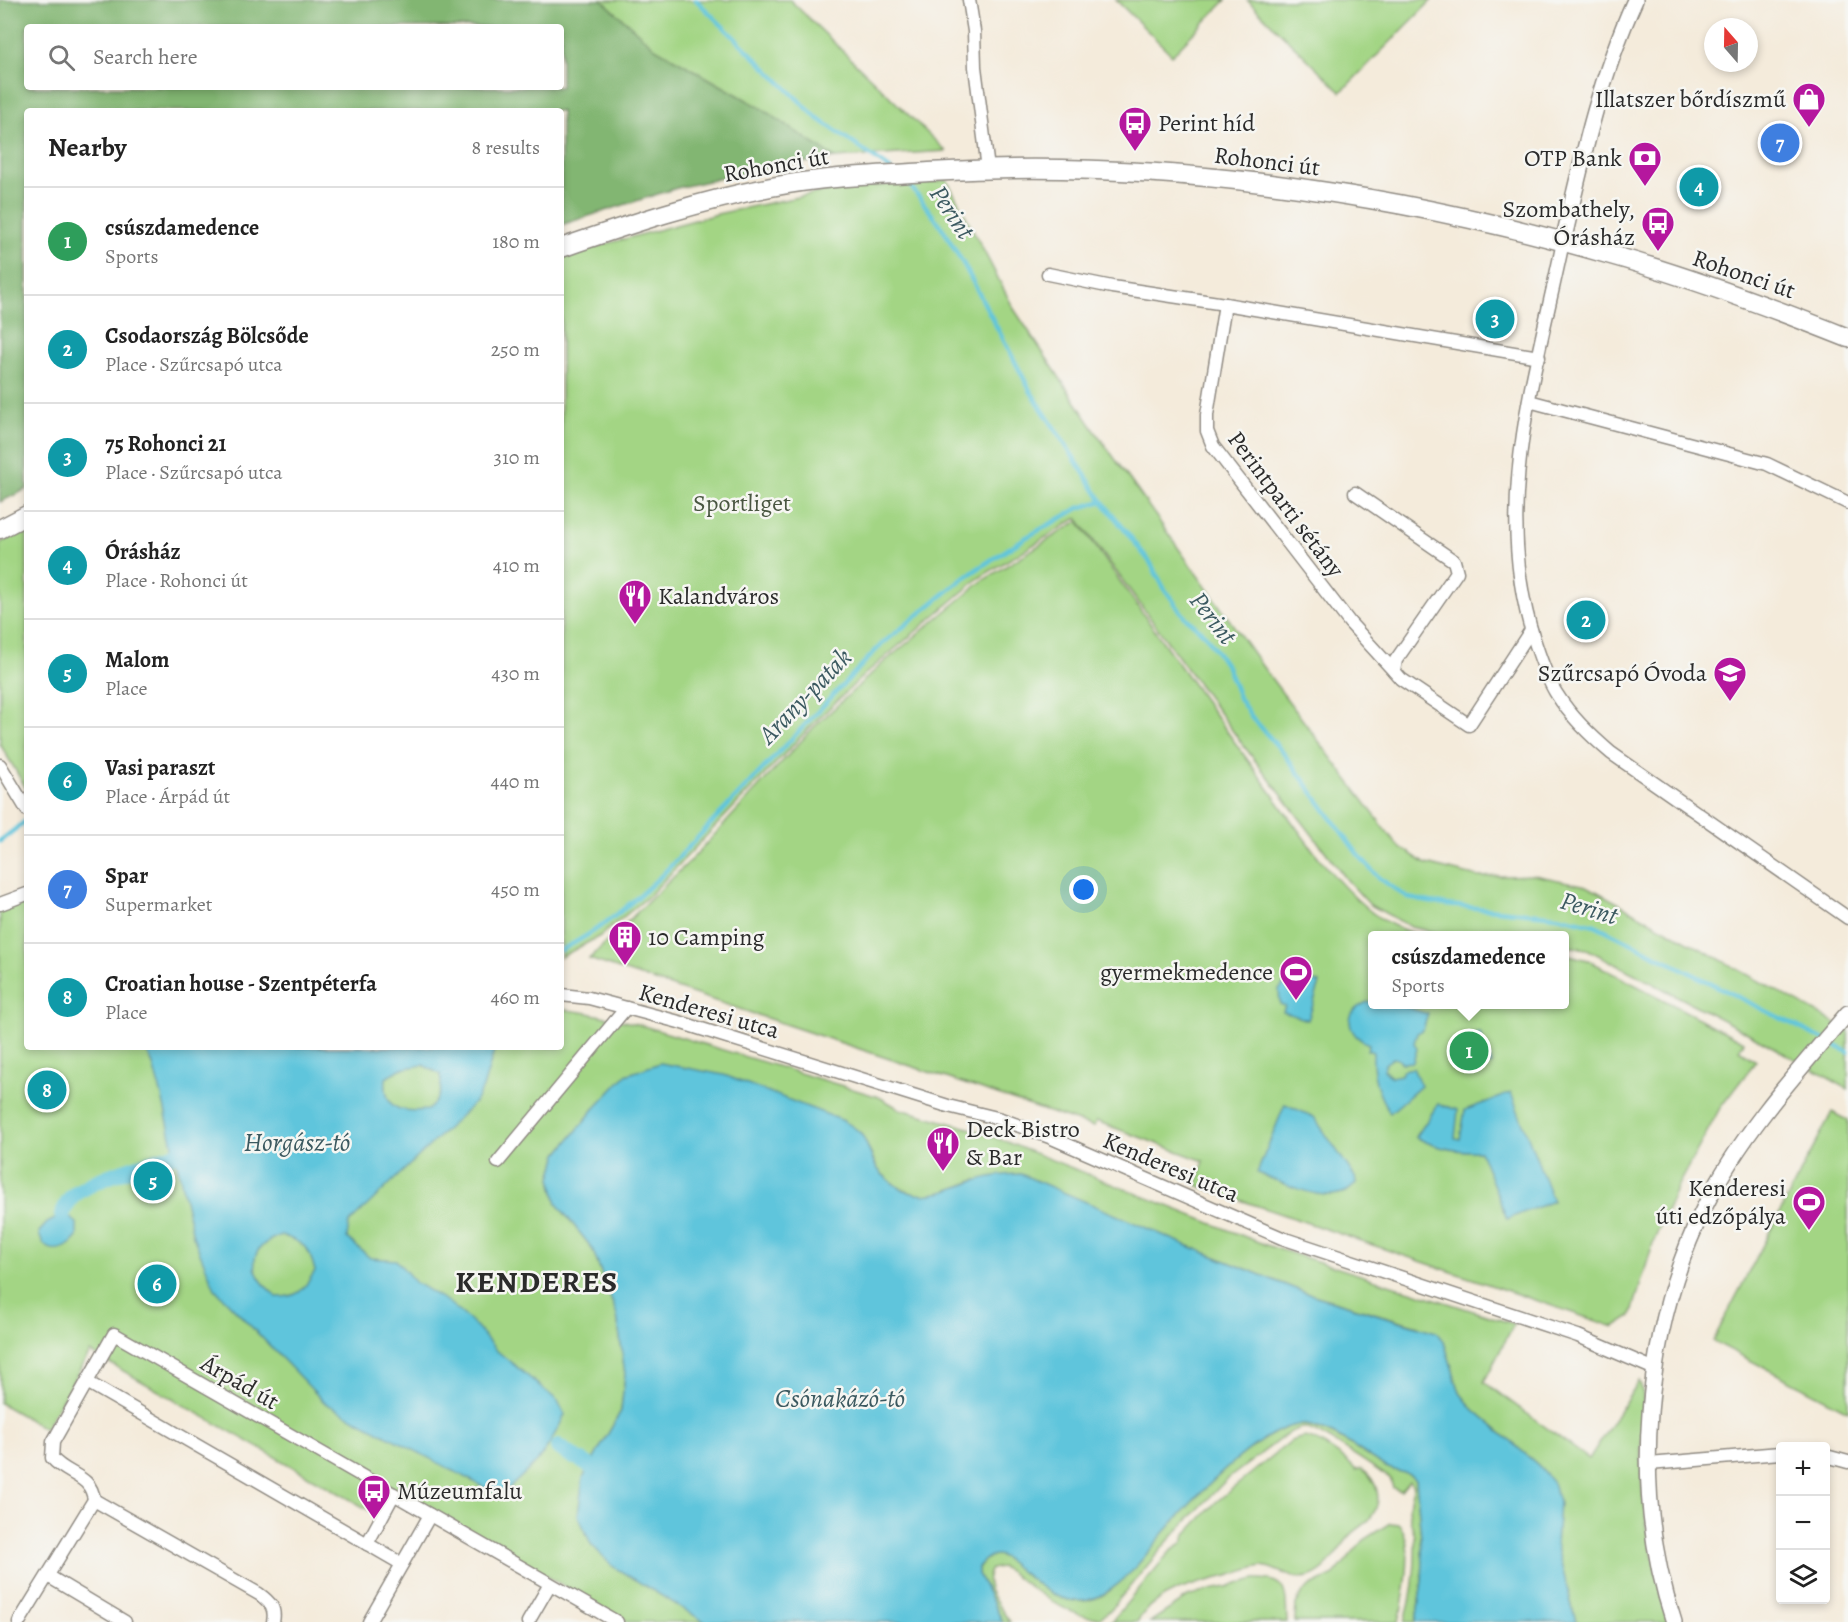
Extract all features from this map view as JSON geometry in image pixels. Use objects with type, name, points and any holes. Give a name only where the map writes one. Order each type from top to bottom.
[{"type":"main road","name":"Rohonci út","points":[[564,247],[698,204],[772,187],[842,178],[988,169],[1146,172],[1251,182],[1430,212],[1563,242],[1650,267],[1790,315],[1848,338]]},
{"type":"main road","points":[[0,529],[24,517]]},
{"type":"street","points":[[969,0],[988,169]]},
{"type":"street","points":[[1635,0],[1609,67],[1592,120],[1563,242],[1520,451],[1515,497],[1515,533],[1518,573],[1531,630],[1555,692],[1587,733],[1611,753],[1848,918]]},
{"type":"street","points":[[1048,274],[1112,287],[1539,357]]},
{"type":"street","name":"Perintparti sétány","points":[[1225,304],[1207,415],[1208,431],[1214,446],[1350,623],[1401,679],[1468,725],[1531,630]]},
{"type":"street","points":[[1529,401],[1767,464],[1848,503]]},
{"type":"street","points":[[1355,493],[1454,561],[1457,573],[1396,660],[1395,671]]},
{"type":"street","points":[[0,765],[24,805]]},
{"type":"street","points":[[0,904],[24,895]]},
{"type":"street","name":"Kenderesi utca","points":[[564,995],[589,998],[679,1022],[936,1102],[1001,1119],[1052,1138],[1282,1238],[1578,1336],[1655,1369]]},
{"type":"street","points":[[498,1162],[626,1008]]},
{"type":"street","points":[[1674,1622],[1658,1564],[1649,1464],[1649,1420],[1655,1369],[1665,1317],[1678,1271],[1705,1206],[1738,1151],[1796,1073],[1848,1013]]},
{"type":"street","name":"Árpád út","points":[[273,1622],[275,1613],[271,1602],[94,1500],[93,1490],[85,1480],[58,1465],[52,1458],[53,1442],[114,1334],[617,1622]]},
{"type":"street","points":[[87,1382],[402,1564]]},
{"type":"street","points":[[1649,1464],[1776,1453]]},
{"type":"street","points":[[1830,1457],[1848,1462]]},
{"type":"street","points":[[367,1544],[394,1494]]},
{"type":"street","points":[[19,1622],[94,1500]]},
{"type":"street","points":[[369,1622],[430,1515]]},
{"type":"street","points":[[48,1576],[124,1622]]},
{"type":"street","points":[[528,1622],[550,1584]]},
{"type":"green space","points":[[0,0],[602,0],[655,48],[759,107],[835,158],[766,168],[677,188],[564,224],[564,108],[24,108],[24,490],[0,502]]},
{"type":"green space","points":[[602,0],[790,0],[946,151],[835,158],[759,107],[655,48]]},
{"type":"green space","points":[[1116,0],[1226,0],[1172,55]]},
{"type":"green space","points":[[1247,0],[1432,0],[1341,92]]},
{"type":"green space","name":"Sportliget","points":[[947,180],[1014,309],[1093,428],[1265,670],[1397,845],[1426,864],[1478,877],[1534,875],[1587,886],[1848,1030],[1848,1089],[1744,1031],[1587,949],[1569,947],[1569,931],[1430,931],[1411,927],[1370,905],[1348,881],[1240,741],[1077,518],[979,578],[864,675],[817,720],[649,896],[600,936],[564,955],[564,255],[717,214],[836,189]]},
{"type":"green space","points":[[1078,521],[1323,863],[1337,880],[1374,914],[1407,931],[1368,931],[1368,1009],[1569,1009],[1569,955],[1588,960],[1744,1042],[1739,1050],[1756,1061],[1720,1108],[1676,1189],[1653,1243],[1631,1316],[1614,1327],[1196,1185],[1204,1161],[1096,1121],[1094,1127],[589,959],[692,859],[815,726],[883,663],[982,581]]},
{"type":"green space","points":[[24,531],[24,785],[0,744],[0,543]]},
{"type":"green space","points":[[24,903],[24,1050],[564,1050],[564,1009],[588,1013],[637,1024],[879,1097],[900,1109],[979,1131],[1266,1245],[1514,1324],[1484,1382],[1589,1459],[1639,1381],[1644,1406],[1641,1454],[1643,1496],[1649,1538],[1667,1622],[1576,1622],[1556,1544],[1559,1501],[1538,1465],[1473,1409],[1460,1393],[1444,1342],[1418,1326],[1303,1292],[1186,1245],[976,1180],[941,1193],[919,1196],[896,1186],[879,1171],[861,1133],[594,1109],[558,1154],[551,1178],[557,1204],[592,1248],[617,1315],[625,1374],[621,1411],[583,1478],[705,1622],[627,1622],[389,1486],[374,1513],[90,1352],[45,1429],[0,1403],[0,910]]},
{"type":"green space","name":"Kenderesi úti edzőpálya","points":[[1832,1112],[1848,1120],[1848,1411],[1713,1341]]},
{"type":"green space","points":[[1297,1424],[1333,1435],[1386,1467],[1409,1474],[1416,1479],[1423,1562],[1416,1622],[1405,1622],[1414,1569],[1415,1537],[1409,1510],[1414,1486],[1409,1481],[1401,1491],[1393,1488],[1390,1478],[1335,1443],[1313,1431],[1302,1428],[1287,1434],[1225,1481],[1168,1541],[1106,1614],[1089,1617],[1065,1609],[1001,1567],[991,1569],[988,1576],[989,1590],[1010,1622],[1003,1622],[978,1574],[978,1568],[983,1561],[993,1555],[1003,1557],[1036,1583],[1058,1596],[1082,1601],[1095,1599],[1124,1579],[1164,1532],[1225,1469],[1261,1441]]},
{"type":"green space","points":[[1304,1437],[1332,1450],[1356,1470],[1361,1469],[1367,1473],[1377,1490],[1377,1504],[1371,1517],[1350,1536],[1323,1569],[1311,1576],[1298,1578],[1268,1567],[1254,1568],[1192,1585],[1167,1595],[1145,1611],[1137,1622],[1111,1622],[1216,1502],[1291,1441]]},
{"type":"green space","points":[[1390,1523],[1398,1524],[1404,1532],[1407,1543],[1407,1571],[1399,1622],[1295,1622],[1296,1604],[1303,1592],[1334,1575],[1363,1540]]},
{"type":"green space","points":[[1255,1579],[1275,1582],[1284,1590],[1287,1622],[1150,1622],[1188,1597]]},
{"type":"water","name":"gyermekmedence","points":[[1295,975],[1320,983],[1308,1020],[1283,1012],[1285,1006],[1280,1004],[1279,990],[1288,979],[1293,981]]},
{"type":"water","points":[[1368,1002],[1368,1009],[1412,1009],[1428,1014],[1423,1030],[1417,1033],[1414,1043],[1417,1049],[1413,1062],[1402,1063],[1393,1058],[1385,1064],[1384,1070],[1391,1077],[1401,1075],[1403,1070],[1413,1068],[1421,1086],[1390,1113],[1376,1084],[1373,1052],[1367,1050],[1369,1044],[1355,1035],[1350,1023],[1354,1011]]},
{"type":"water","points":[[1480,1033],[1492,1064],[1470,1073],[1464,1072],[1455,1065],[1450,1057],[1452,1047],[1463,1039]]},
{"type":"water","name":"Horgász-tó","points":[[146,1050],[494,1050],[483,1088],[475,1102],[349,1223],[347,1238],[370,1258],[396,1260],[416,1283],[448,1302],[472,1322],[496,1350],[558,1401],[565,1415],[537,1462],[507,1490],[493,1492],[325,1403],[215,1289],[193,1236],[162,1096]],"holes":[[[423,1065],[440,1074],[440,1094],[428,1110],[402,1110],[391,1103],[386,1089],[386,1078],[400,1069]],[[281,1235],[295,1240],[308,1251],[315,1271],[296,1294],[277,1297],[261,1280],[255,1263],[256,1255],[260,1248]]]},
{"type":"water","name":"Csónakázó-tó","points":[[660,1063],[724,1075],[844,1121],[862,1135],[881,1173],[893,1184],[915,1194],[937,1193],[986,1178],[1021,1174],[1186,1245],[1303,1292],[1436,1332],[1444,1342],[1460,1393],[1473,1409],[1538,1465],[1553,1483],[1559,1501],[1556,1544],[1576,1622],[1416,1622],[1423,1562],[1416,1479],[1409,1474],[1386,1467],[1327,1431],[1306,1425],[1289,1427],[1271,1435],[1250,1449],[1210,1484],[1125,1578],[1106,1593],[1095,1598],[1073,1601],[1062,1598],[1042,1588],[1001,1556],[988,1557],[978,1567],[978,1574],[1003,1622],[705,1622],[612,1566],[591,1544],[578,1515],[583,1478],[621,1411],[625,1374],[617,1315],[592,1248],[557,1204],[551,1178],[558,1154],[594,1109],[626,1075]]},
{"type":"water","points":[[1511,1093],[1553,1201],[1507,1219],[1480,1151],[1447,1149],[1416,1137],[1438,1104],[1458,1110],[1455,1138],[1460,1139],[1465,1110]]},
{"type":"water","points":[[1285,1104],[1314,1117],[1355,1177],[1356,1183],[1347,1191],[1335,1195],[1322,1195],[1294,1188],[1257,1173]]},
{"type":"water","points":[[62,1215],[77,1223],[77,1237],[61,1249],[50,1248],[41,1240],[39,1232],[47,1223]]},
{"type":"waterway","name":"Perint","points":[[696,0],[816,117],[890,169]]},
{"type":"waterway","name":"Perint","points":[[905,179],[941,226],[1031,392],[1102,501],[1150,562],[1164,588],[1184,616],[1206,636],[1227,667],[1240,700],[1251,716],[1285,755],[1357,853],[1379,878],[1408,898],[1446,905],[1557,916],[1595,925],[1848,1052]]},
{"type":"waterway","name":"Arany-patak","points":[[564,948],[614,917],[661,876],[882,644],[965,577],[1025,538],[1079,508],[1102,501]]},
{"type":"waterway","name":"Arany-patak","points":[[0,841],[24,822]]},
{"type":"waterway","points":[[62,1215],[70,1199],[84,1188],[109,1176],[176,1154]]},
{"type":"waterway","points":[[558,1447],[574,1457]]},
{"type":"waterway","points":[[582,1461],[590,1466]]},
{"type":"place","name":"Illatszer bőrdíszmű","points":[[1809,128]]},
{"type":"place","name":"Spar","points":[[1780,143]]},
{"type":"place","name":"Perint híd","points":[[1135,152]]},
{"type":"place","name":"OTP Bank","points":[[1645,187]]},
{"type":"place","name":"Órásház","points":[[1699,187]]},
{"type":"place","name":"Szombathely, Órásház","points":[[1658,252]]},
{"type":"place","name":"75 Rohonci 21","points":[[1495,319]]},
{"type":"place","name":"Csodaország Bölcsőde","points":[[1586,620]]},
{"type":"place","name":"Kalandváros","points":[[635,625]]},
{"type":"place","name":"Szűrcsapó Óvoda","points":[[1730,702]]},
{"type":"place","name":"10 Camping","points":[[625,966]]},
{"type":"place","name":"gyermekmedence","points":[[1296,1001]]},
{"type":"place","name":"csúszdamedence","points":[[1469,1051]]},
{"type":"place","name":"Croatian house - Szentpéterfa","points":[[47,1090]]},
{"type":"place","name":"Deck Bistro & Bar","points":[[943,1172]]},
{"type":"place","name":"Malom","points":[[153,1181]]},
{"type":"place","name":"Kenderesi úti edzőpálya","points":[[1809,1231]]},
{"type":"place","name":"Vasi paraszt","points":[[157,1284]]},
{"type":"place","name":"Múzeumfalu","points":[[374,1520]]},
{"type":"district","name":"KENDERES","points":[[537,1282]]}]
